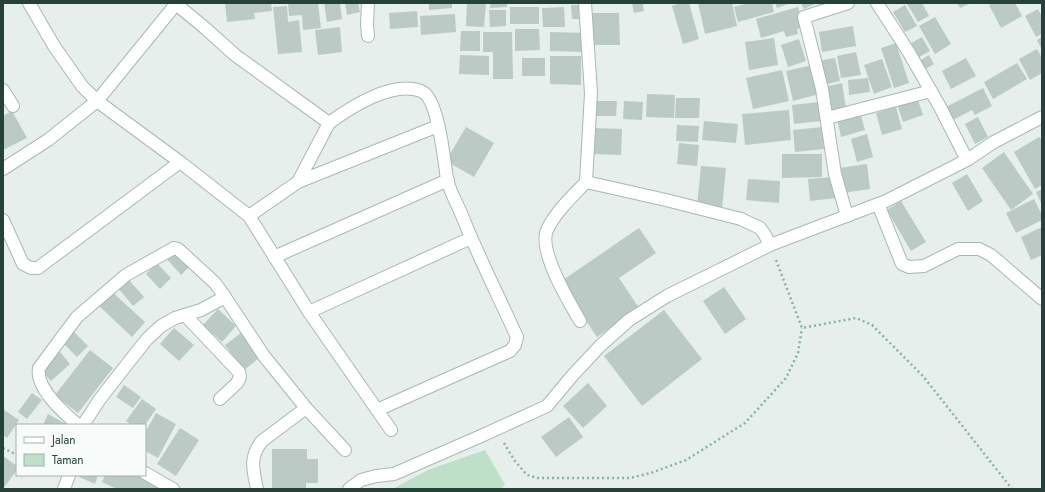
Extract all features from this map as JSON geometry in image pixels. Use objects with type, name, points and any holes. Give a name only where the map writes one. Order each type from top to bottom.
[{"type":"street","points":[[29,3],[70,71],[97,101],[180,162],[249,216],[309,312],[391,430]]},
{"type":"street","points":[[3,169],[48,140],[97,101],[176,3],[235,55],[329,123]]},
{"type":"street","points":[[368,3],[368,36]]},
{"type":"street","points":[[580,321],[556,275],[546,243],[547,231],[559,210],[586,182],[591,93],[585,3]]},
{"type":"street","points":[[847,216],[835,174],[822,89],[804,17],[848,3]]},
{"type":"street","points":[[877,3],[908,51],[931,91],[967,160]]},
{"type":"street","points":[[298,182],[329,123],[355,105],[391,90],[410,89],[422,91],[429,98],[438,126],[448,180],[471,238],[517,337],[515,345],[510,351],[377,410]]},
{"type":"street","points":[[3,90],[13,106]]},
{"type":"street","points":[[827,118],[931,91]]},
{"type":"street","points":[[349,489],[362,480],[376,476],[394,474],[547,406],[600,346],[629,320],[667,296],[770,245],[878,204],[920,185],[967,160],[994,142],[1042,117]]},
{"type":"street","points":[[249,216],[298,182],[438,126]]},
{"type":"street","points":[[3,220],[23,264],[30,268],[38,268],[180,162]]},
{"type":"street","points":[[274,257],[448,180]]},
{"type":"street","points":[[586,182],[742,219],[760,228],[765,234],[770,245]]},
{"type":"street","points":[[878,204],[902,264],[909,268],[924,266],[958,249],[979,249],[991,255],[1042,299]]},
{"type":"street","points":[[309,312],[471,238]]},
{"type":"street","points":[[77,424],[51,399],[40,379],[38,373],[39,368],[77,317],[126,275],[174,248],[178,249],[215,283],[264,356],[306,408],[345,450]]},
{"type":"street","points":[[84,424],[100,399],[147,339],[166,322],[201,310],[225,297]]},
{"type":"street","points":[[186,315],[239,372],[240,377],[237,383],[220,399]]},
{"type":"street","points":[[257,489],[253,469],[253,458],[257,447],[262,440],[306,408]]},
{"type":"street","points":[[146,473],[173,489]]},
{"type":"street","points":[[64,489],[69,476]]},
{"type":"path","points":[[495,430],[515,461],[527,475],[538,478],[630,478],[651,473],[686,460],[745,423],[786,378],[798,353],[802,328],[770,245]]},
{"type":"path","points":[[802,328],[856,318],[872,325],[923,376],[1012,489]]},
{"type":"path","points":[[3,448],[16,454]]},
{"type":"green space","points":[[485,450],[505,485],[501,489],[392,489],[428,470]]},
{"type":"building","points":[[225,3],[271,3],[272,11],[254,13],[255,19],[227,22]]},
{"type":"building","points":[[288,3],[318,3],[321,28],[303,30],[302,15],[289,16]]},
{"type":"building","points":[[324,3],[340,3],[342,19],[327,22]]},
{"type":"building","points":[[345,3],[358,3],[360,12],[347,15]]},
{"type":"building","points":[[429,3],[452,3],[452,8],[429,10]]},
{"type":"building","points":[[467,3],[486,3],[484,27],[466,26]]},
{"type":"building","points":[[490,3],[507,3],[507,7],[490,8]]},
{"type":"building","points":[[632,3],[646,3],[643,4],[644,11],[634,13]]},
{"type":"building","points":[[680,3],[689,3],[699,39],[683,44],[672,6]]},
{"type":"building","points":[[698,3],[732,3],[737,26],[705,34]]},
{"type":"building","points":[[749,3],[772,3],[774,12],[738,22],[734,7]]},
{"type":"building","points":[[775,3],[791,3],[777,8]]},
{"type":"building","points":[[801,3],[817,3],[804,9]]},
{"type":"building","points":[[922,3],[929,16],[918,22],[907,4]]},
{"type":"building","points":[[957,3],[971,3],[960,8]]},
{"type":"building","points":[[993,3],[1015,3],[1022,16],[1001,28],[989,5]]},
{"type":"building","points":[[571,5],[583,5],[584,19],[572,19]]},
{"type":"building","points":[[905,5],[917,26],[905,32],[893,12]]},
{"type":"building","points":[[287,6],[288,22],[299,20],[302,52],[278,54],[273,7]]},
{"type":"building","points":[[510,7],[539,7],[539,24],[510,24]]},
{"type":"building","points":[[564,7],[565,27],[543,27],[542,8]]},
{"type":"building","points":[[798,7],[804,27],[797,29],[798,34],[786,37],[784,31],[761,38],[756,19]]},
{"type":"building","points":[[1038,9],[1042,17],[1042,34],[1036,37],[1025,16]]},
{"type":"building","points":[[489,10],[506,10],[506,26],[490,27]]},
{"type":"building","points":[[417,11],[418,27],[390,29],[389,13]]},
{"type":"building","points":[[592,13],[619,13],[620,45],[593,45]]},
{"type":"building","points":[[455,14],[456,32],[421,35],[420,16]]},
{"type":"building","points":[[935,17],[951,44],[935,54],[919,26]]},
{"type":"building","points":[[853,26],[856,46],[822,52],[819,32]]},
{"type":"building","points":[[340,27],[342,52],[318,55],[315,30]]},
{"type":"building","points":[[515,29],[539,29],[540,50],[515,51]]},
{"type":"building","points":[[461,31],[480,31],[480,51],[460,51]]},
{"type":"building","points":[[483,32],[512,32],[513,79],[493,79],[493,52],[483,52]]},
{"type":"building","points":[[550,32],[585,33],[584,52],[550,51]]},
{"type":"building","points":[[922,37],[930,51],[916,59],[908,45]]},
{"type":"building","points":[[1042,37],[1042,50],[1037,40]]},
{"type":"building","points":[[774,38],[778,65],[749,70],[745,42]]},
{"type":"building","points":[[799,39],[806,61],[788,67],[781,45]]},
{"type":"building","points":[[896,43],[909,83],[894,88],[881,48]]},
{"type":"building","points":[[1037,49],[1042,58],[1042,73],[1030,80],[1019,59]]},
{"type":"building","points":[[856,52],[861,75],[841,78],[837,56]]},
{"type":"building","points":[[460,55],[489,56],[489,75],[459,74]]},
{"type":"building","points":[[929,55],[934,64],[921,72],[916,63]]},
{"type":"building","points":[[550,56],[581,56],[581,85],[550,84]]},
{"type":"building","points":[[522,58],[545,58],[545,76],[522,76]]},
{"type":"building","points":[[835,58],[840,81],[823,85],[818,61]]},
{"type":"building","points":[[966,58],[976,76],[951,89],[942,71]]},
{"type":"building","points":[[882,59],[892,87],[874,94],[864,65]]},
{"type":"building","points":[[1017,63],[1027,79],[993,99],[984,82]]},
{"type":"building","points":[[812,65],[819,94],[793,101],[786,71]]},
{"type":"building","points":[[782,70],[789,101],[753,109],[746,78]]},
{"type":"building","points":[[868,78],[870,92],[849,95],[848,80]]},
{"type":"building","points":[[842,83],[846,108],[828,111],[824,87]]},
{"type":"building","points":[[983,88],[992,106],[975,115],[972,110],[951,121],[944,108]]},
{"type":"building","points":[[647,94],[675,95],[674,118],[646,117]]},
{"type":"building","points":[[917,97],[923,115],[903,122],[897,104]]},
{"type":"building","points":[[676,98],[700,98],[699,118],[675,118]]},
{"type":"building","points":[[594,101],[617,101],[616,116],[593,116]]},
{"type":"building","points":[[624,101],[643,102],[642,120],[623,119]]},
{"type":"building","points":[[819,102],[821,121],[794,124],[792,105]]},
{"type":"building","points":[[896,107],[902,129],[882,135],[876,113]]},
{"type":"building","points":[[789,110],[791,140],[745,145],[742,114]]},
{"type":"building","points":[[12,111],[27,138],[3,150],[3,116]]},
{"type":"building","points":[[860,112],[865,130],[841,137],[837,118]]},
{"type":"building","points":[[978,117],[988,137],[975,144],[965,124]]},
{"type":"building","points":[[704,121],[738,124],[736,143],[702,140]]},
{"type":"building","points":[[677,125],[699,126],[698,142],[676,141]]},
{"type":"building","points":[[466,127],[494,143],[474,177],[446,161]]},
{"type":"building","points":[[822,127],[824,149],[795,152],[793,130]]},
{"type":"building","points":[[592,128],[622,129],[621,155],[591,154]]},
{"type":"building","points":[[867,134],[873,157],[857,162],[851,139]]},
{"type":"building","points":[[1039,137],[1042,141],[1042,185],[1035,189],[1014,152]]},
{"type":"building","points":[[679,143],[699,145],[697,166],[677,164]]},
{"type":"building","points":[[1004,152],[1033,194],[1011,210],[982,168]]},
{"type":"building","points":[[782,154],[822,154],[822,177],[782,178]]},
{"type":"building","points":[[867,164],[870,189],[842,193],[839,168]]},
{"type":"building","points":[[701,166],[726,168],[722,209],[697,206]]},
{"type":"building","points":[[967,174],[983,201],[968,211],[952,183]]},
{"type":"building","points":[[834,177],[836,198],[810,201],[808,179]]},
{"type":"building","points":[[748,179],[780,181],[779,203],[746,200]]},
{"type":"building","points":[[1042,189],[1042,205],[1036,192]]},
{"type":"building","points":[[1034,199],[1042,215],[1042,220],[1016,233],[1006,213]]},
{"type":"building","points":[[901,201],[926,242],[911,251],[887,210]]},
{"type":"building","points":[[1042,227],[1042,255],[1031,260],[1021,237]]},
{"type":"building","points":[[639,228],[656,253],[619,278],[639,308],[597,337],[560,282]]},
{"type":"building","points":[[174,251],[189,267],[181,275],[166,258]]},
{"type":"building","points":[[157,263],[171,278],[160,289],[146,274]]},
{"type":"building","points":[[129,280],[144,297],[133,306],[119,289]]},
{"type":"building","points":[[724,287],[746,319],[725,334],[703,301]]},
{"type":"building","points":[[110,290],[145,322],[132,337],[97,304]]},
{"type":"building","points":[[218,309],[236,326],[222,342],[203,325]]},
{"type":"building","points":[[664,310],[702,359],[642,406],[604,356]]},
{"type":"building","points":[[174,328],[194,345],[179,361],[160,344]]},
{"type":"building","points":[[74,332],[88,346],[77,357],[63,343]]},
{"type":"building","points":[[241,333],[259,358],[244,370],[225,345]]},
{"type":"building","points":[[90,350],[113,368],[78,413],[55,395]]},
{"type":"building","points":[[60,352],[70,364],[51,381],[40,369]]},
{"type":"building","points":[[588,383],[607,406],[583,428],[563,406]]},
{"type":"building","points":[[124,385],[141,397],[133,408],[116,397]]},
{"type":"building","points":[[32,393],[42,400],[27,419],[18,412]]},
{"type":"building","points":[[142,399],[156,409],[146,424],[130,424],[126,421]]},
{"type":"building","points":[[3,409],[19,420],[7,438],[3,435]]},
{"type":"building","points":[[156,413],[176,424],[158,458],[146,452],[146,431]]},
{"type":"building","points":[[48,414],[66,424],[43,424]]},
{"type":"building","points":[[569,417],[583,437],[556,457],[541,437]]},
{"type":"building","points":[[180,428],[199,440],[176,476],[157,464]]},
{"type":"building","points":[[272,449],[307,449],[307,459],[318,459],[318,483],[306,483],[306,489],[272,489]]},
{"type":"building","points":[[3,456],[16,465],[16,471],[3,489]]},
{"type":"building","points":[[77,476],[98,476],[95,484]]},
{"type":"building","points":[[105,476],[140,476],[167,488],[117,489],[102,482]]}]
